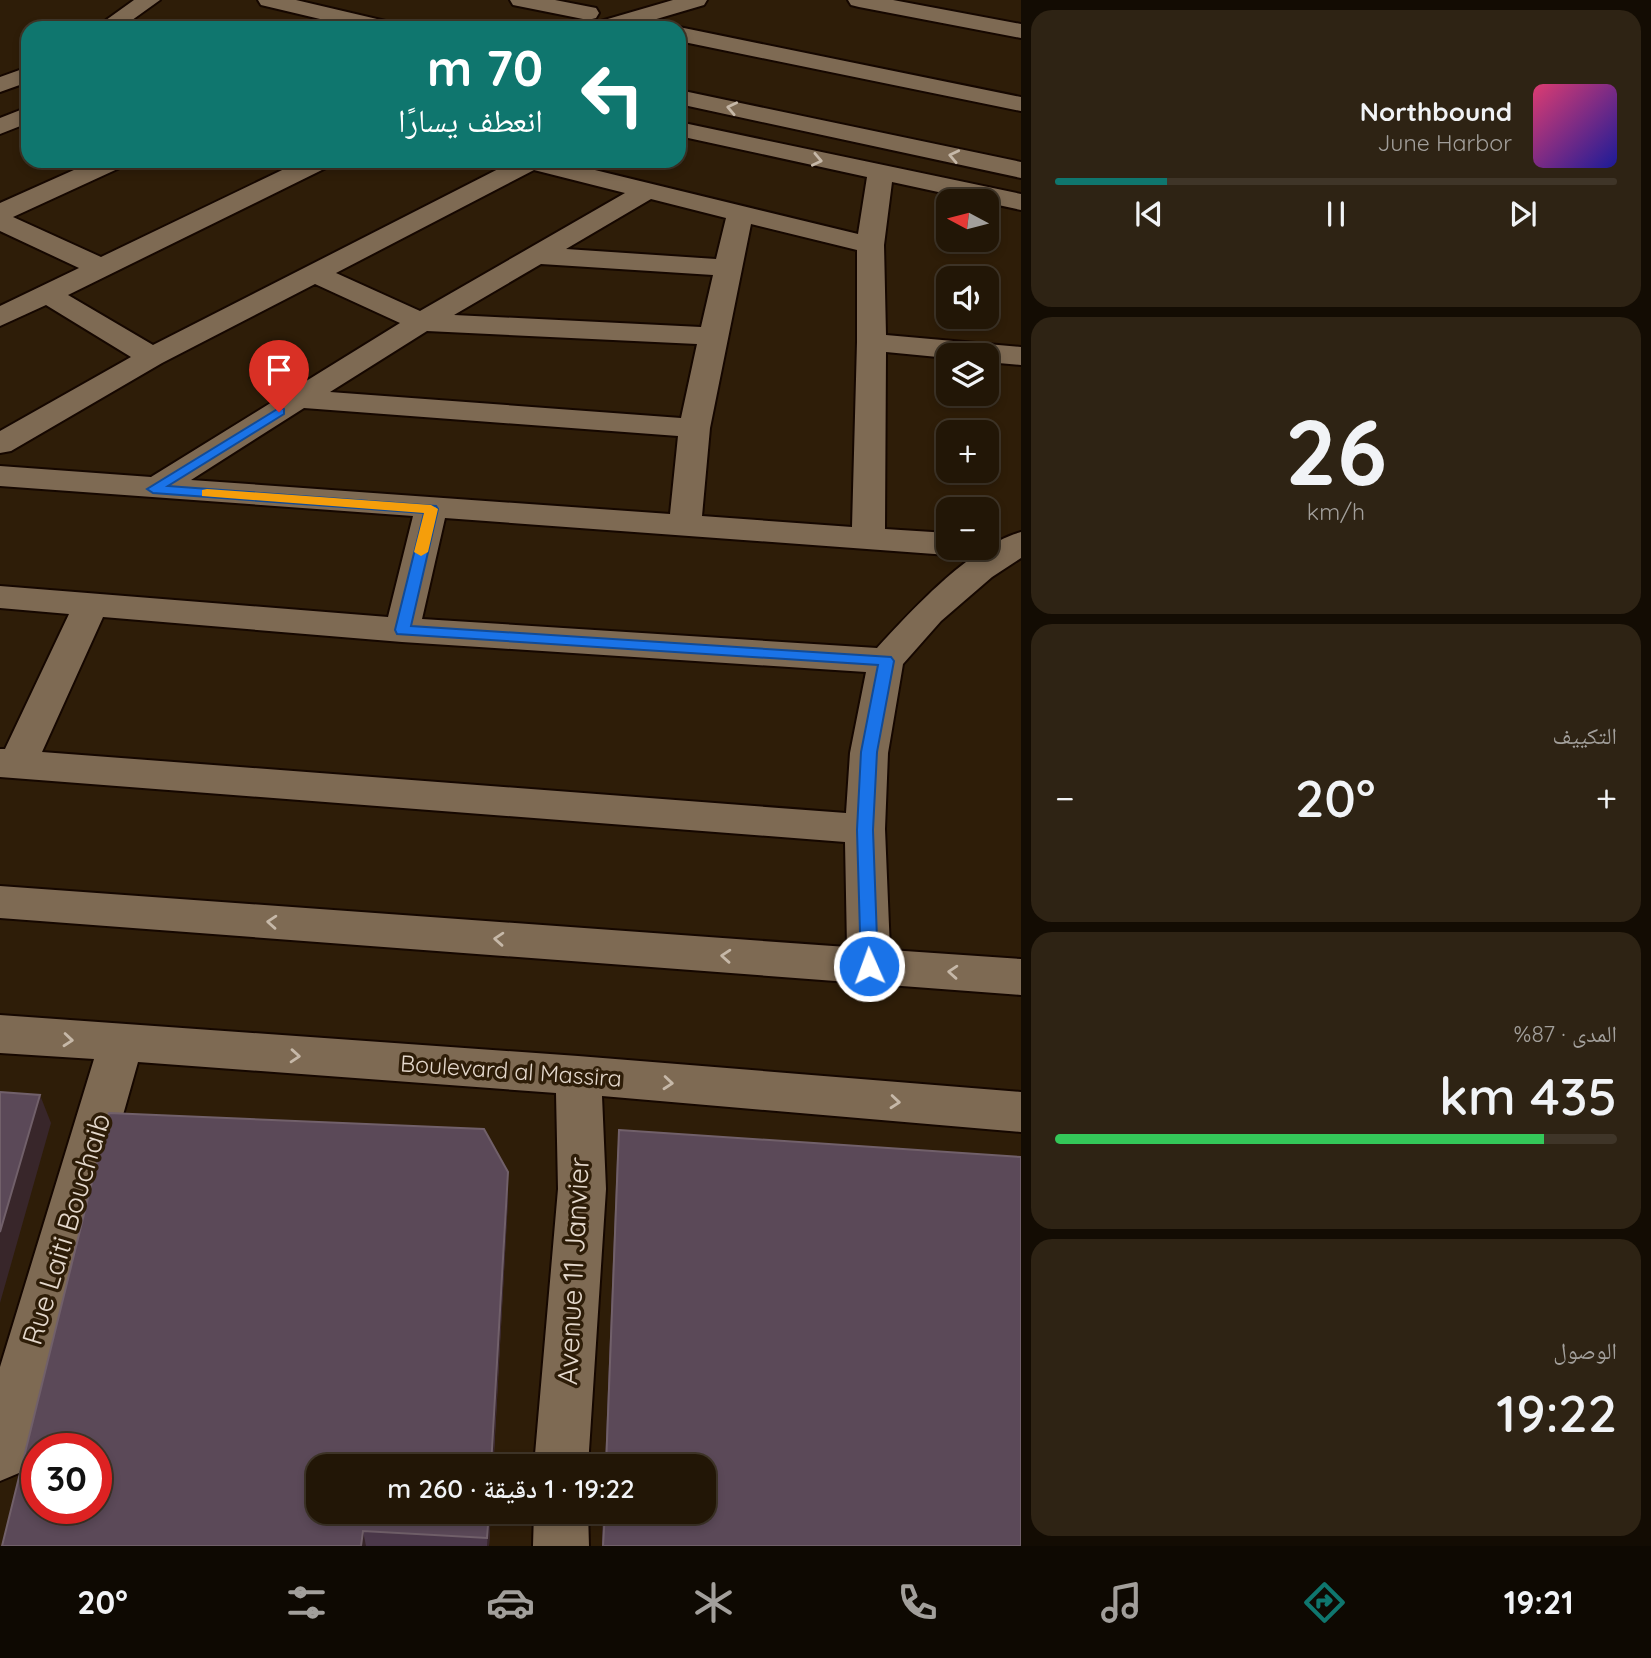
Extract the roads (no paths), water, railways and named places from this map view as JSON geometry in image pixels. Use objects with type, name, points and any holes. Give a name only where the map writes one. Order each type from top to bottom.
[{"type":"street","points":[[117,21],[149,0]]},
{"type":"street","points":[[269,0],[357,21]]},
{"type":"street","points":[[521,0],[600,21]]},
{"type":"street","points":[[568,0],[602,21]]},
{"type":"street","points":[[608,21],[696,0]]},
{"type":"street","points":[[859,0],[1021,32]]},
{"type":"street","points":[[686,35],[1021,104]]},
{"type":"street","points":[[0,85],[21,77]]},
{"type":"street","points":[[686,98],[1021,170]]},
{"type":"street","points":[[0,127],[21,117]]},
{"type":"street","points":[[686,131],[1021,202]]},
{"type":"street","points":[[0,213],[100,168]]},
{"type":"street","points":[[0,317],[306,168]]},
{"type":"street","points":[[0,444],[152,357],[520,168]]},
{"type":"street","points":[[556,168],[870,245]]},
{"type":"street","points":[[868,537],[872,342],[870,245],[880,173]]},
{"type":"street","points":[[153,489],[421,322],[646,191]]},
{"type":"street","points":[[685,524],[694,428],[726,268],[740,213]]},
{"type":"street","points":[[0,220],[99,267]]},
{"type":"street","points":[[536,255],[726,268]]},
{"type":"street","points":[[316,274],[421,322],[712,336]]},
{"type":"street","points":[[47,294],[152,357]]},
{"type":"street","points":[[872,342],[1021,356]]},
{"type":"street","points":[[300,399],[694,428]]},
{"type":"street","points":[[0,476],[431,509],[936,543]]},
{"type":"street","points":[[402,630],[431,509]]},
{"type":"street","points":[[869,966],[865,830],[869,752],[886,661],[929,613],[1006,547]]},
{"type":"street","points":[[0,597],[402,630],[886,661]]},
{"type":"street","points":[[92,603],[9,763],[865,830]]},
{"type":"street","points":[[0,901],[1021,977]]},
{"type":"street","name":"Boulevard al Massira","points":[[0,1034],[578,1075],[1021,1112]]},
{"type":"street","name":"Rue Laiti Bouchaib","points":[[0,1454],[121,1044]]},
{"type":"street","name":"Avenue 11 Janvier","points":[[562,1454],[582,1189],[578,1075]]},
{"type":"street","points":[[561,1524],[561,1546]]}]
